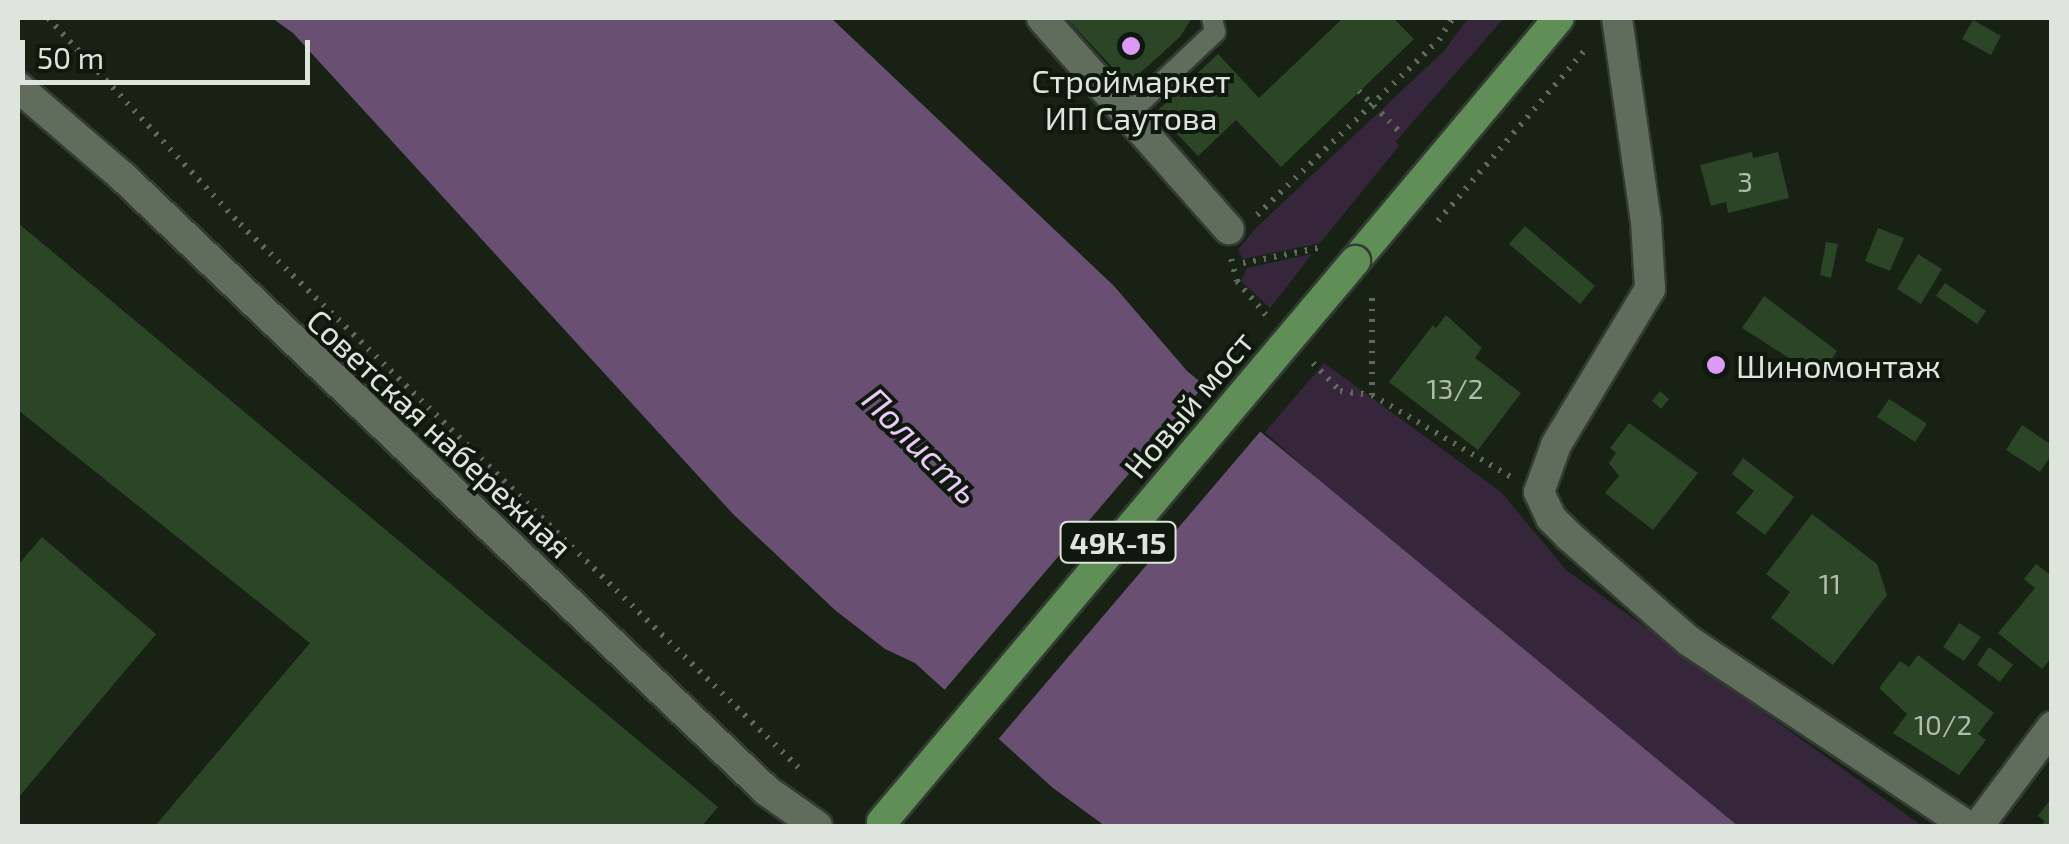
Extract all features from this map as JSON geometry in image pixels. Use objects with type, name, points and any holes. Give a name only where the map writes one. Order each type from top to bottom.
[{"type":"main road","name":"Новый мост","points":[[880,824],[1559,18]]},
{"type":"street","points":[[1042,18],[1229,229]]},
{"type":"street","points":[[1616,18],[1646,221],[1650,290],[1556,445],[1539,492],[1551,518],[1568,536],[1689,642],[1967,826]]},
{"type":"street","name":"Советская набережная","points":[[18,87],[123,177],[767,790],[817,826]]},
{"type":"street","points":[[1978,826],[2052,727]]},
{"type":"lane","points":[[1128,114],[1214,32],[1212,18]]},
{"type":"path","points":[[48,18],[240,224],[804,773]]},
{"type":"path","points":[[1274,322],[1237,281],[1229,229],[1258,214],[1325,152],[1439,40],[1454,18]]},
{"type":"path","points":[[1429,230],[1588,46]]},
{"type":"path","points":[[1359,91],[1407,138]]},
{"type":"path","points":[[1248,262],[1318,248]]},
{"type":"path","points":[[1372,395],[1375,301]]},
{"type":"path","points":[[1300,350],[1340,392],[1372,395],[1539,492]]},
{"type":"shaded area","points":[[1468,18],[1504,18],[1396,141],[1399,146],[1320,243],[1243,259],[1238,250],[1255,229],[1444,51]]},
{"type":"shaded area","points":[[1312,254],[1270,308],[1241,281],[1247,268]]},
{"type":"shaded area","points":[[1324,363],[1501,492],[1566,570],[1922,826],[1738,826],[1341,501],[1265,432]]},
{"type":"water","name":"Полисть","points":[[272,18],[831,18],[1114,286],[1187,371],[1738,826],[1105,826],[1053,788],[915,663],[885,649],[835,610],[733,514],[293,33]]},
{"type":"pier","points":[[1208,381],[1265,426],[995,743],[941,694]]},
{"type":"building","name":"Строймаркет ИП Саутова","points":[[1056,18],[1192,18],[1180,37],[1128,84],[1069,21],[1064,26]]},
{"type":"building","points":[[1343,18],[1393,18],[1414,39],[1281,167],[1236,120],[1198,156],[1156,112],[1218,54],[1259,98]]},
{"type":"building","points":[[1973,20],[2001,36],[1991,55],[1962,39]]},
{"type":"building","points":[[1752,152],[1753,158],[1778,152],[1789,198],[1728,213],[1726,202],[1711,206],[1700,165]]},
{"type":"building","points":[[18,223],[718,807],[702,826],[155,826],[310,643],[18,410]]},
{"type":"building","points":[[1525,226],[1595,286],[1580,304],[1509,244]]},
{"type":"building","points":[[1878,228],[1904,238],[1890,271],[1865,261]]},
{"type":"building","points":[[1826,242],[1838,244],[1831,278],[1820,275]]},
{"type":"building","points":[[1918,254],[1942,269],[1921,304],[1897,289]]},
{"type":"building","points":[[1945,283],[1986,311],[1977,324],[1936,296]]},
{"type":"building","points":[[1764,296],[1837,351],[1819,377],[1742,328]]},
{"type":"building","points":[[1446,315],[1482,348],[1475,358],[1521,393],[1478,450],[1389,382],[1433,325],[1436,328]]},
{"type":"building","points":[[1660,391],[1669,399],[1661,409],[1652,401]]},
{"type":"building","points":[[1889,399],[1927,424],[1915,442],[1877,417]]},
{"type":"building","points":[[1629,423],[1698,473],[1653,530],[1605,493],[1619,476],[1609,463],[1616,453],[1610,448]]},
{"type":"building","points":[[2022,425],[2052,445],[2052,454],[2040,472],[2006,450]]},
{"type":"building","points":[[1743,458],[1794,497],[1765,535],[1736,513],[1754,491],[1732,474]]},
{"type":"building","points":[[1812,514],[1877,564],[1887,595],[1833,665],[1771,618],[1790,592],[1766,574]]},
{"type":"building","points":[[42,537],[156,634],[18,798],[18,565]]},
{"type":"building","points":[[2036,564],[2052,576],[2052,657],[2042,669],[1998,633],[2035,588],[2024,579]]},
{"type":"building","points":[[1959,623],[1981,637],[1964,661],[1943,647]]},
{"type":"building","points":[[1989,647],[2013,665],[2000,682],[1977,665]]},
{"type":"building","points":[[1918,655],[1994,713],[1978,734],[1986,740],[1959,775],[1893,733],[1907,714],[1879,688],[1900,661],[1909,667]]},
{"type":"building","points":[[2052,797],[2052,826],[2041,826],[2045,821],[2038,816]]},
{"type":"place","name":"Строймаркет ИП Саутова","points":[[1131,46]]},
{"type":"place","name":"Шиномонтаж","points":[[1716,365]]}]
